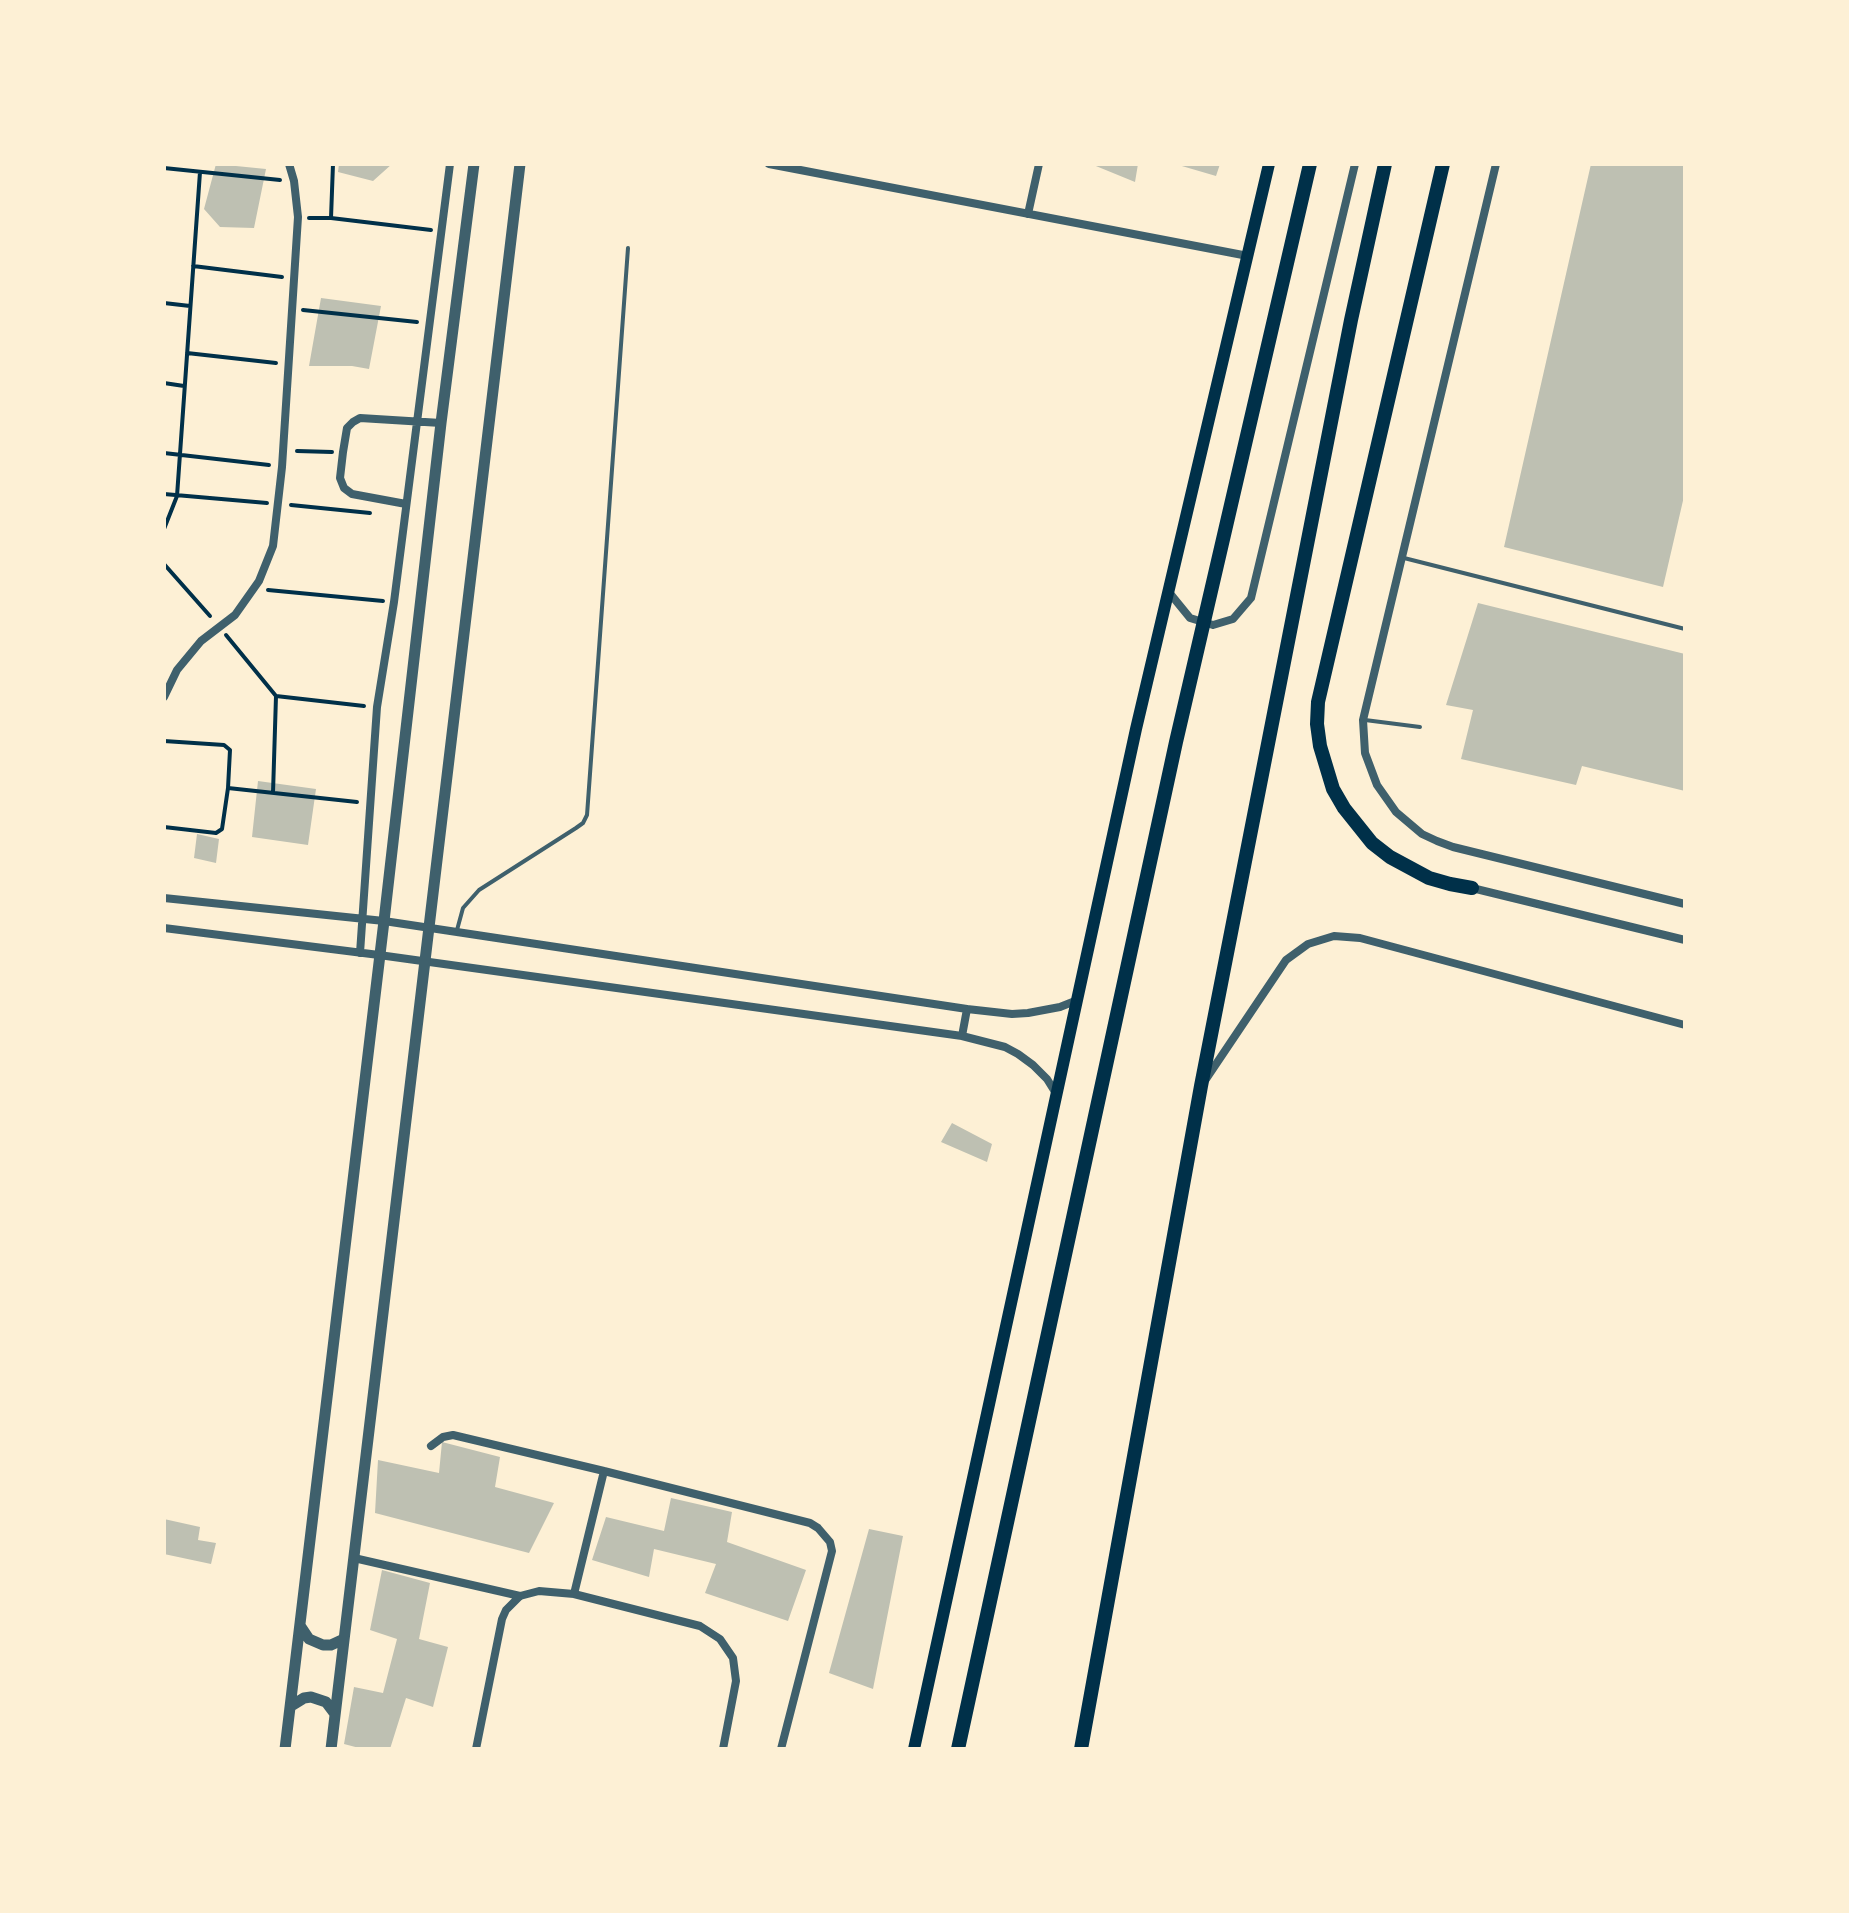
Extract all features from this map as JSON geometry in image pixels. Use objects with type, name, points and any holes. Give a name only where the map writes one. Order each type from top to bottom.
[{"type":"highway","points":[[958,1749],[1176,742],[1310,164]]},
{"type":"highway","points":[[1081,1749],[1201,1086],[1348,336],[1385,164]]},
{"type":"highway","points":[[1443,164],[1318,702],[1317,724],[1325,768],[1333,789],[1372,843],[1408,869],[1439,881],[1472,888]]},
{"type":"main road","points":[[914,1749],[1075,1001],[1269,164]]},
{"type":"street","points":[[164,697],[177,670],[201,641],[235,615],[259,581],[273,546],[282,467],[298,217],[289,164]]},
{"type":"street","points":[[360,953],[377,707],[394,602],[450,164]]},
{"type":"street","points":[[285,1749],[474,164]]},
{"type":"street","points":[[331,1749],[520,164]]},
{"type":"street","points":[[769,164],[1248,256]]},
{"type":"street","points":[[1028,214],[1039,164]]},
{"type":"street","points":[[1168,591],[1190,618],[1213,625],[1233,619],[1251,598],[1355,164]]},
{"type":"street","points":[[1496,164],[1363,720],[1365,753],[1377,785],[1396,812],[1422,834],[1453,847],[1685,904]]},
{"type":"street","points":[[406,504],[352,494],[344,488],[340,478],[347,428],[360,418],[441,423]]},
{"type":"street","points":[[1472,888],[1685,940]]},
{"type":"street","points":[[164,898],[384,921],[967,1009],[1028,1013],[1075,1001]]},
{"type":"street","points":[[164,928],[962,1036],[1005,1047],[1018,1054],[1040,1072],[1057,1095]]},
{"type":"street","points":[[1201,1086],[1286,960],[1308,944],[1334,936],[1360,938],[1685,1025]]},
{"type":"street","points":[[962,1036],[967,1009]]},
{"type":"street","points":[[431,1446],[443,1437],[453,1435],[810,1523],[825,1534],[832,1551],[781,1749]]},
{"type":"street","points":[[574,1594],[604,1471]]},
{"type":"street","points":[[354,1558],[520,1596],[539,1591],[574,1594],[700,1626],[720,1639],[733,1658],[736,1681],[723,1749]]},
{"type":"street","points":[[476,1749],[502,1619],[520,1596]]},
{"type":"street","points":[[300,1626],[315,1643],[331,1645],[344,1639]]},
{"type":"street","points":[[291,1706],[311,1697],[326,1702],[335,1714]]},
{"type":"lane","points":[[456,932],[463,908],[479,890],[576,828],[587,815],[628,248]]},
{"type":"lane","points":[[1402,558],[1685,629]]},
{"type":"lane","points":[[1363,720],[1420,727]]},
{"type":"path","points":[[331,218],[333,164]]},
{"type":"path","points":[[164,168],[294,181]]},
{"type":"path","points":[[164,529],[177,496],[200,172]]},
{"type":"path","points":[[298,217],[331,218],[441,232]]},
{"type":"path","points":[[193,266],[294,278]]},
{"type":"path","points":[[164,303],[190,306]]},
{"type":"path","points":[[293,309],[429,323]]},
{"type":"path","points":[[187,353],[289,365]]},
{"type":"path","points":[[164,383],[184,386]]},
{"type":"path","points":[[283,450],[343,452]]},
{"type":"path","points":[[164,453],[282,467]]},
{"type":"path","points":[[164,494],[373,514]]},
{"type":"path","points":[[164,564],[276,696],[273,793]]},
{"type":"path","points":[[254,588],[394,602]]},
{"type":"path","points":[[276,696],[377,707]]},
{"type":"path","points":[[164,741],[224,745],[230,750],[222,829],[216,833],[164,827]]},
{"type":"path","points":[[228,788],[371,804]]},
{"type":"building","points":[[216,164],[266,169],[254,228],[220,227],[204,209]]},
{"type":"building","points":[[339,164],[392,164],[373,181],[338,172]]},
{"type":"building","points":[[1091,164],[1138,164],[1135,182]]},
{"type":"building","points":[[1175,164],[1220,164],[1216,176]]},
{"type":"building","points":[[1591,164],[1685,164],[1685,492],[1663,587],[1504,547]]},
{"type":"building","points":[[321,298],[381,306],[369,369],[309,366]]},
{"type":"building","points":[[1478,603],[1685,654],[1685,791],[1582,766],[1576,785],[1461,759],[1473,710],[1446,705]]},
{"type":"building","points":[[258,781],[316,789],[308,845],[252,837]]},
{"type":"building","points":[[197,834],[219,839],[216,863],[194,858]]},
{"type":"building","points":[[952,1123],[992,1144],[987,1162],[941,1142]]},
{"type":"building","points":[[442,1442],[500,1457],[495,1487],[554,1503],[529,1553],[375,1513],[378,1460],[439,1473]]},
{"type":"building","points":[[671,1498],[732,1512],[727,1542],[806,1570],[788,1621],[705,1593],[716,1564],[654,1549],[649,1577],[592,1560],[606,1517],[664,1531]]},
{"type":"building","points":[[164,1519],[200,1527],[198,1540],[216,1543],[211,1564],[164,1554]]},
{"type":"building","points":[[869,1529],[903,1536],[873,1689],[829,1673]]},
{"type":"building","points":[[382,1570],[430,1583],[419,1639],[448,1647],[433,1707],[406,1698],[390,1749],[363,1749],[344,1744],[354,1687],[383,1693],[397,1639],[370,1630]]}]
